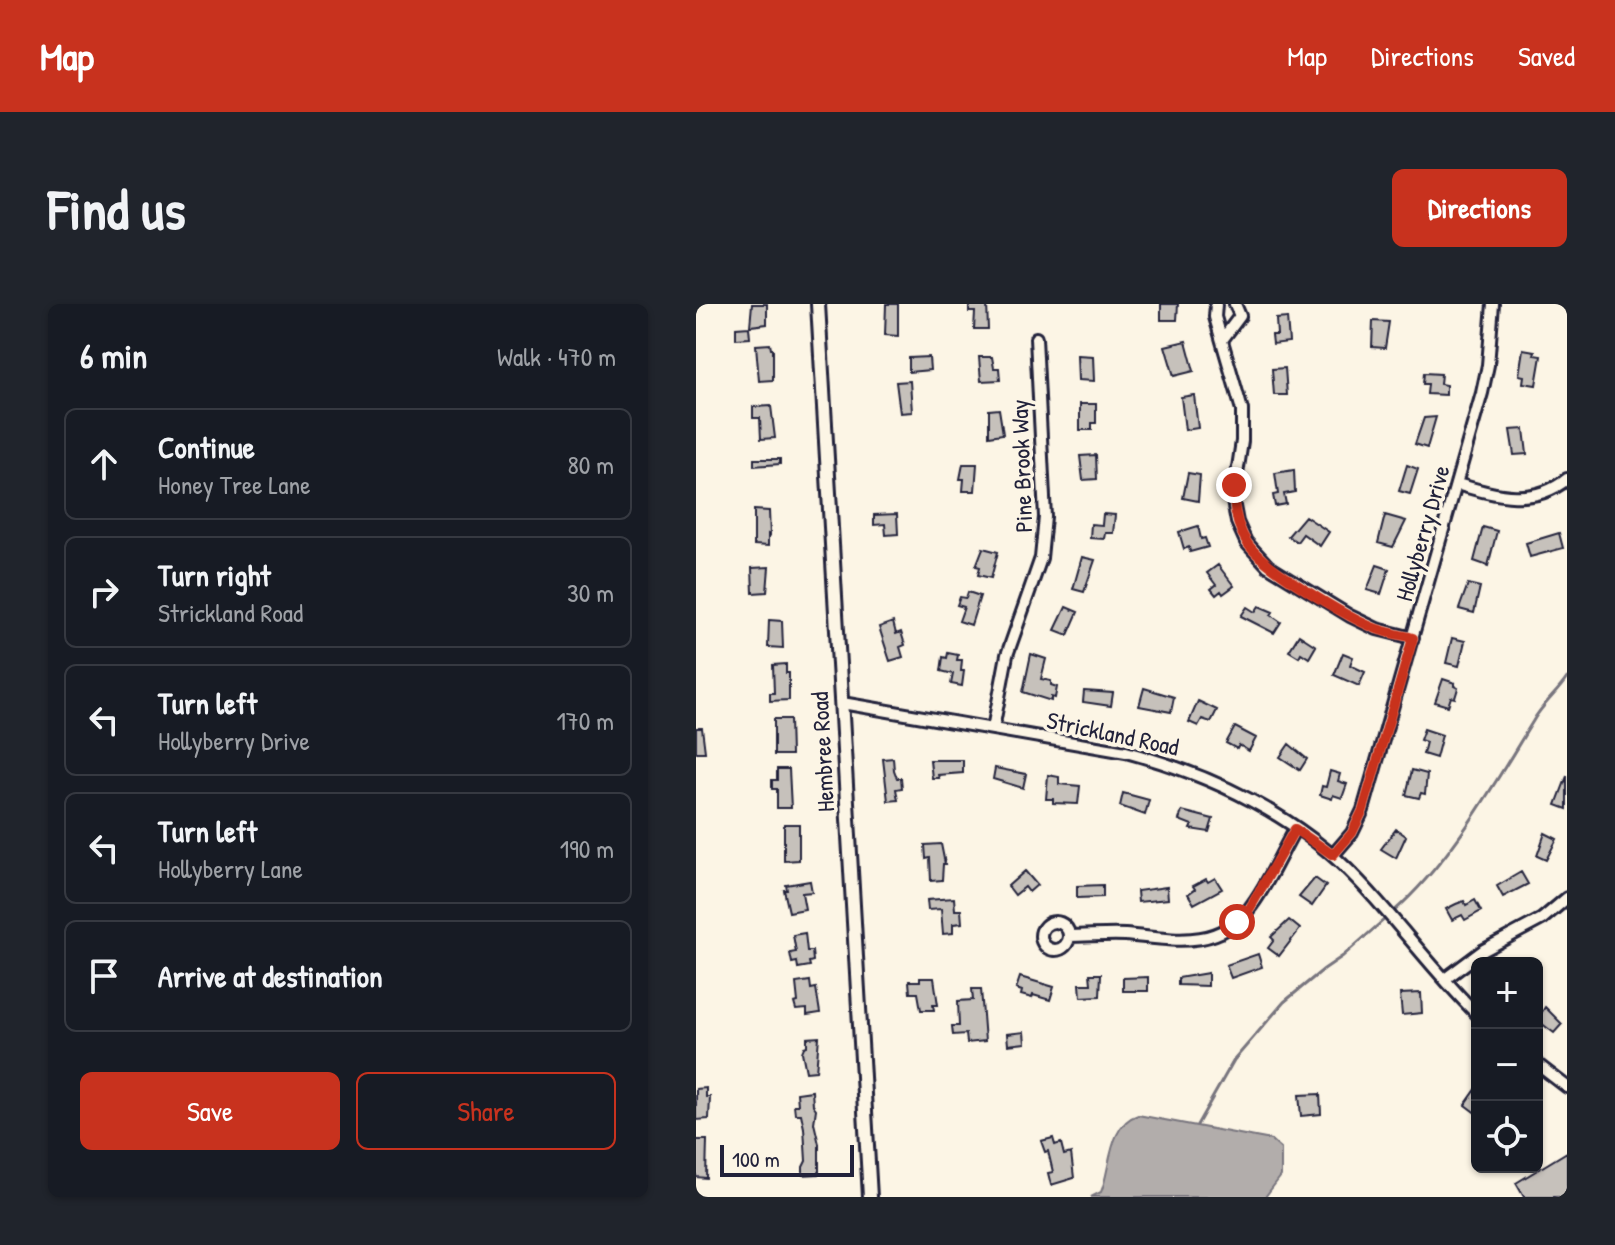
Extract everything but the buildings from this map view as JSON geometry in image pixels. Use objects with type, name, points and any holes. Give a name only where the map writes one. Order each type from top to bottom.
[{"type":"street","name":"Hembree Road","points":[[818,304],[870,1197]]},
{"type":"street","points":[[1216,304],[1215,317],[1242,410],[1242,441],[1233,501],[1237,522],[1246,542],[1268,566],[1350,616],[1377,629],[1413,638]]},
{"type":"street","points":[[1222,340],[1240,316],[1235,304]]},
{"type":"street","name":"Hollyberry Drive","points":[[1333,855],[1352,833],[1363,810],[1413,638],[1482,393],[1493,304]]},
{"type":"street","name":"Pine Brook Way","points":[[993,729],[1007,655],[1037,575],[1044,542],[1036,338]]},
{"type":"street","points":[[1457,484],[1514,498],[1539,494],[1567,479]]},
{"type":"street","name":"Strickland Road","points":[[842,703],[1126,752],[1172,764],[1231,789],[1333,855],[1359,880],[1471,1007]]},
{"type":"street","points":[[1069,936],[1121,935],[1185,941],[1219,933],[1237,922],[1250,908],[1295,829]]},
{"type":"street","points":[[1445,979],[1484,950],[1542,919],[1567,898]]},
{"type":"street","points":[[1543,1069],[1567,1087]]},
{"type":"shaded area","points":[[1138,1115],[1271,1140],[1281,1149],[1281,1176],[1265,1197],[1091,1197],[1101,1192],[1112,1148],[1121,1128]]},
{"type":"waterway","points":[[1392,913],[1452,847],[1537,715],[1567,678]]},
{"type":"waterway","points":[[1197,1125],[1234,1060],[1284,1002],[1386,918]]},
{"type":"route","points":[[1234,485],[1237,522],[1246,542],[1268,566],[1350,616],[1377,629],[1413,638],[1363,810],[1352,833],[1333,855],[1295,829],[1250,908],[1237,922]]}]
